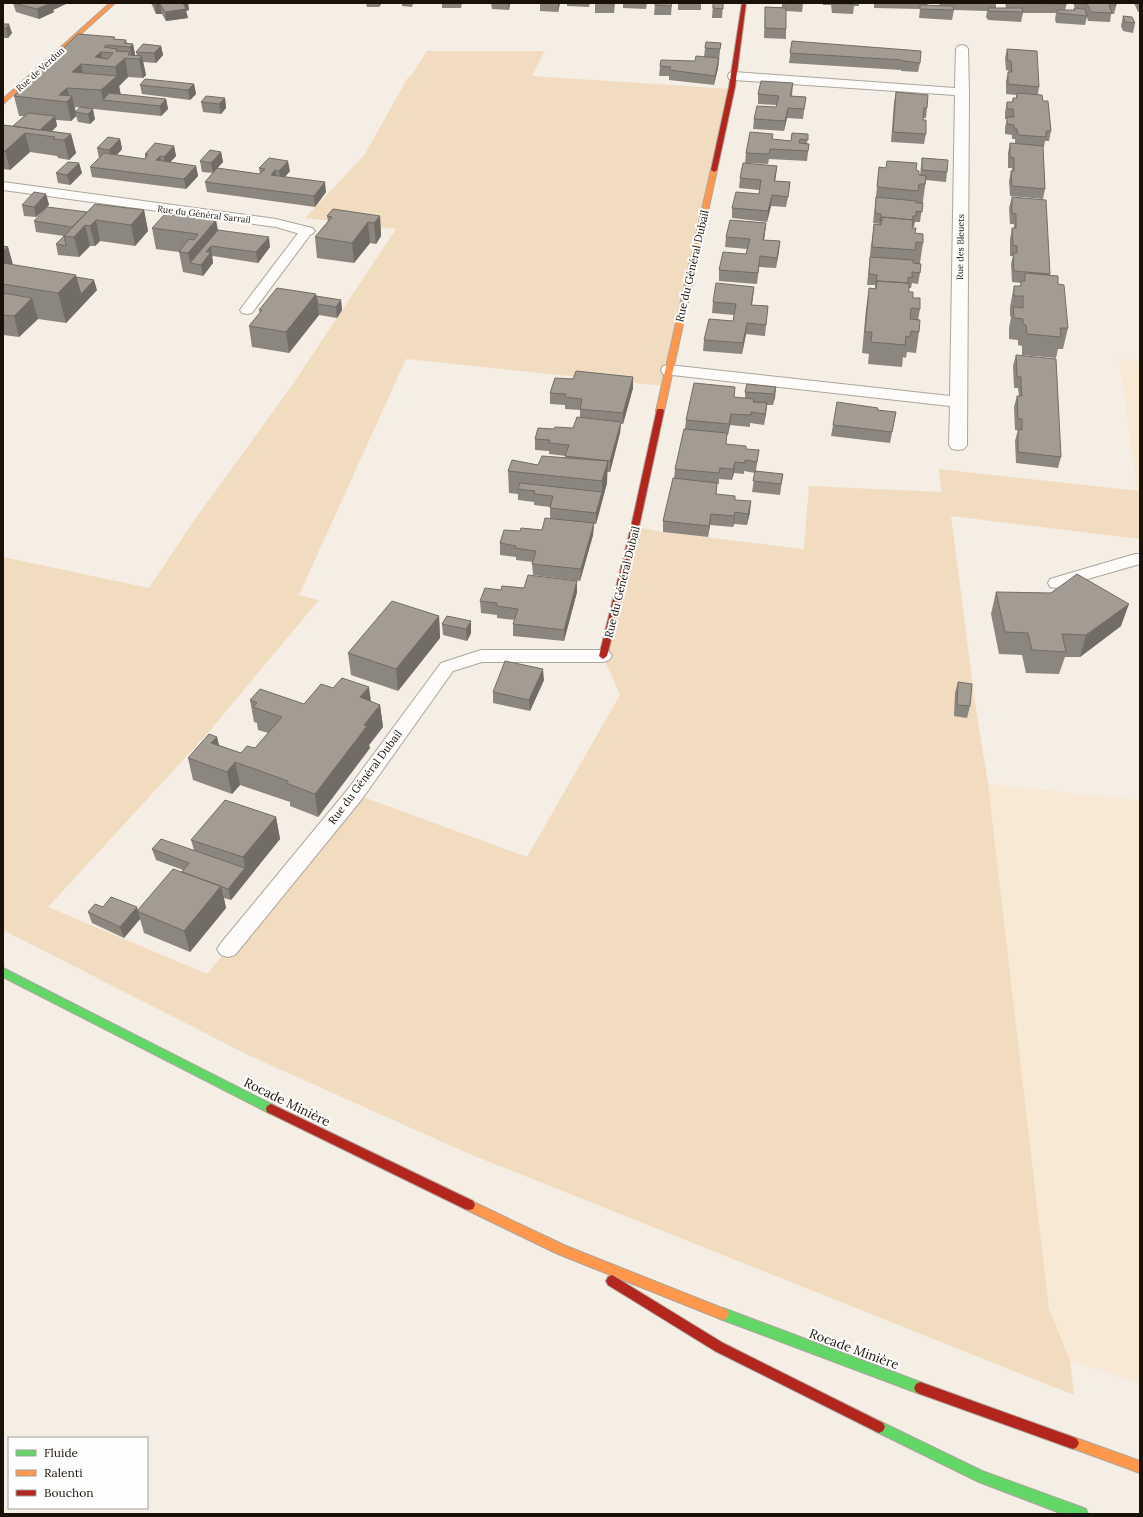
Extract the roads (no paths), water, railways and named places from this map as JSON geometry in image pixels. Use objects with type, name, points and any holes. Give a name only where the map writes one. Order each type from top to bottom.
[{"type":"main road","name":"Rue de Verdun","points":[[3,102],[113,3]]},
{"type":"main road","name":"Rue du Général Dubail","points":[[603,656],[635,527],[734,76],[744,3]]},
{"type":"main road","name":"Rocade Minière","points":[[3,972],[258,1103],[562,1250],[753,1325],[980,1410],[1140,1467]]},
{"type":"main road","name":"Rocade Minière","points":[[562,1250],[719,1347],[979,1476],[1081,1514]]},
{"type":"street","name":"Rue des Bleuets","points":[[958,445],[962,49]]},
{"type":"street","points":[[734,76],[962,92]]},
{"type":"street","name":"Rue du Général Sarrail","points":[[3,186],[276,222],[307,231]]},
{"type":"street","points":[[669,370],[958,402]]},
{"type":"lane","name":"Rue du Général Sarrail","points":[[247,310],[307,231]]},
{"type":"lane","points":[[1056,584],[1135,559],[1140,559]]},
{"type":"lane","name":"Rue du Général Dubail","points":[[228,949],[355,794],[447,667],[481,656],[603,656]]}]
